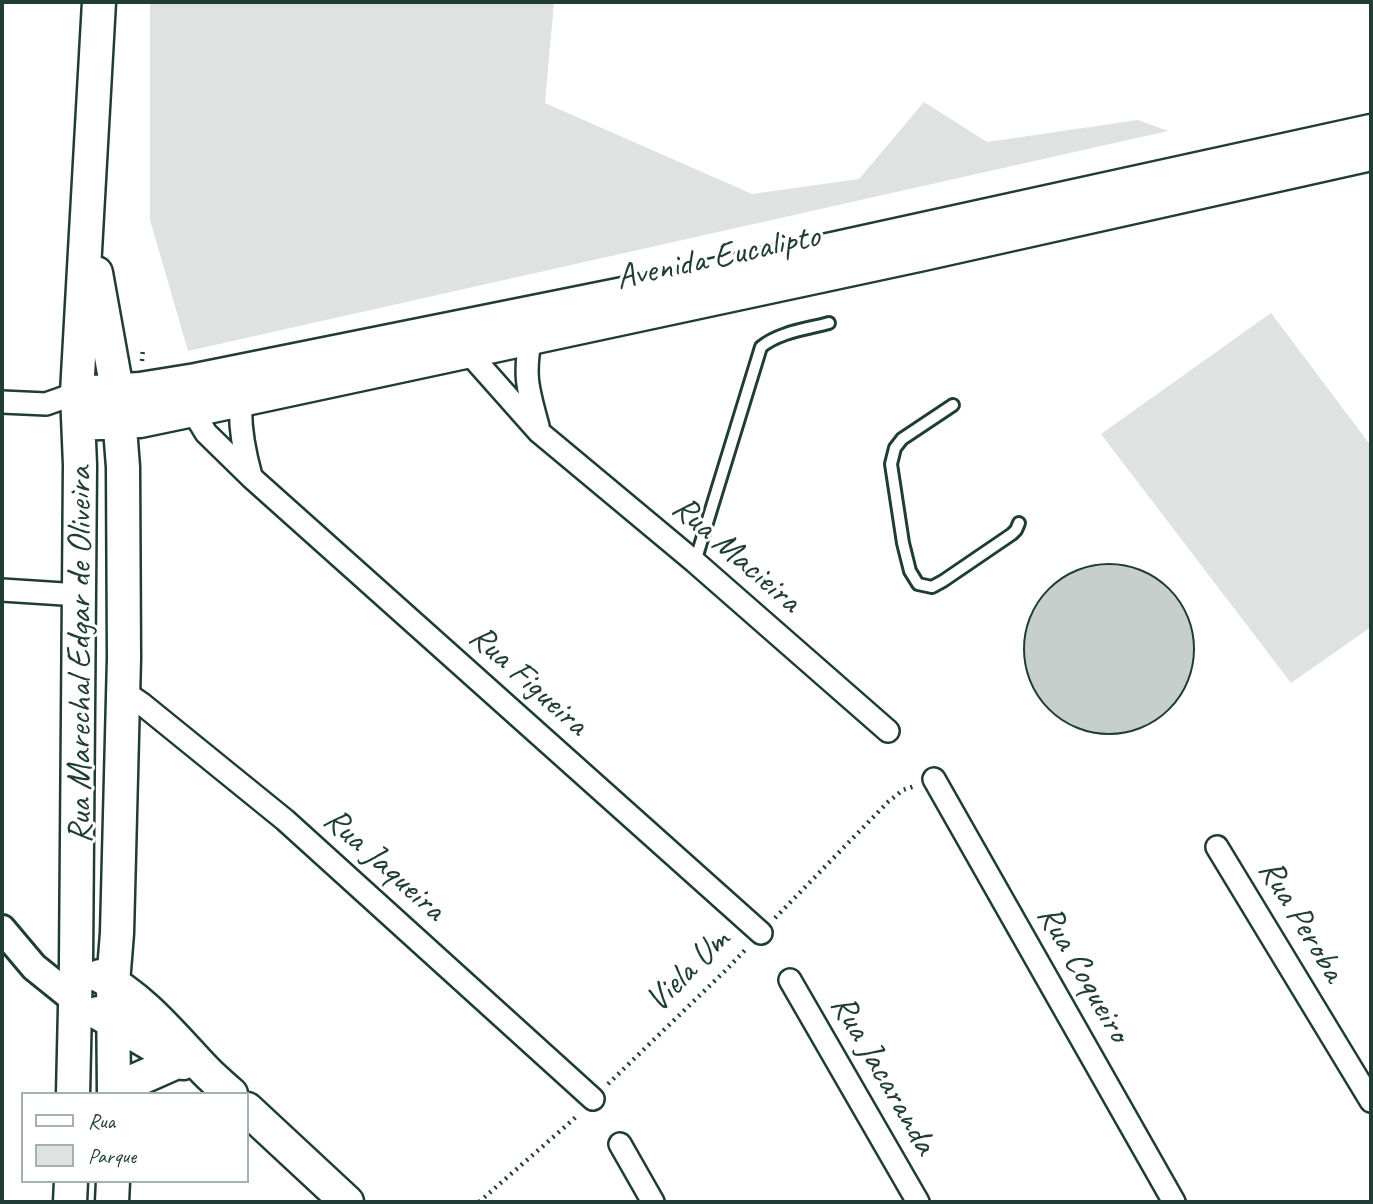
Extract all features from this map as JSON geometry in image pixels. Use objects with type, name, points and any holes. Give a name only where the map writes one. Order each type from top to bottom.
[{"type":"main road","name":"Rua Marechal Edgar de Oliveira","points":[[73,1092],[80,465],[78,408],[99,2]]},
{"type":"main road","name":"Avenida Eucalipto","points":[[78,408],[118,423],[241,400],[673,284],[1371,131]]},
{"type":"main road","name":"Avenida Eucalipto","points":[[78,408],[117,390],[140,389],[457,340],[531,337],[923,254],[1371,154]]},
{"type":"main road","name":"Rua Marechal Edgar de Oliveira","points":[[86,220],[117,390],[122,467],[123,691],[117,933],[113,983],[114,1092]]},
{"type":"main road","points":[[76,964],[113,983],[139,1002],[191,1065]]},
{"type":"main road","points":[[75,1000],[191,1065],[227,1092]]},
{"type":"main road","points":[[117,1092],[135,1080],[191,1065]]},
{"type":"main road","points":[[248,1110],[347,1202]]},
{"type":"main road","points":[[70,1202],[71,1183]]},
{"type":"main road","points":[[113,1183],[113,1202]]},
{"type":"street","points":[[531,337],[526,358],[526,385],[539,432]]},
{"type":"street","name":"Rua Macieira","points":[[457,340],[539,432],[695,562],[888,731]]},
{"type":"street","points":[[241,400],[243,447],[252,478]]},
{"type":"street","points":[[2,402],[78,408]]},
{"type":"street","points":[[46,404],[78,408]]},
{"type":"street","name":"Rua Figueira","points":[[192,410],[206,433],[252,478],[761,933]]},
{"type":"street","points":[[2,590],[79,595]]},
{"type":"street","name":"Rua Jaqueira","points":[[123,691],[285,820],[593,1098]]},
{"type":"street","name":"Rua Coqueiro","points":[[934,779],[1174,1202]]},
{"type":"street","name":"Rua Peroba","points":[[1217,847],[1371,1101]]},
{"type":"street","points":[[2,929],[34,967],[75,1000]]},
{"type":"street","name":"Rua Jacaranda","points":[[790,981],[918,1202]]},
{"type":"street","points":[[620,1144],[653,1202]]},
{"type":"lane","points":[[695,562],[761,347],[788,334],[829,323]]},
{"type":"lane","points":[[953,405],[902,439],[895,448],[891,464],[910,571],[918,584],[932,587],[1012,534],[1019,523]]},
{"type":"path","name":"Viela Um","points":[[479,1202],[568,1125],[726,970],[888,802],[903,790],[934,779]]},
{"type":"green space","points":[[150,2],[554,2],[545,103],[752,194],[859,179],[924,102],[987,142],[1138,120],[1168,131],[188,351],[150,220]]},
{"type":"green space","points":[[1271,313],[1371,446],[1371,627],[1291,683],[1101,434]]},
{"type":"building","points":[[1109,564],[1142,570],[1169,589],[1188,616],[1194,649],[1188,682],[1169,709],[1142,728],[1109,734],[1076,728],[1049,709],[1030,682],[1024,649],[1030,616],[1049,589],[1076,570]]}]
